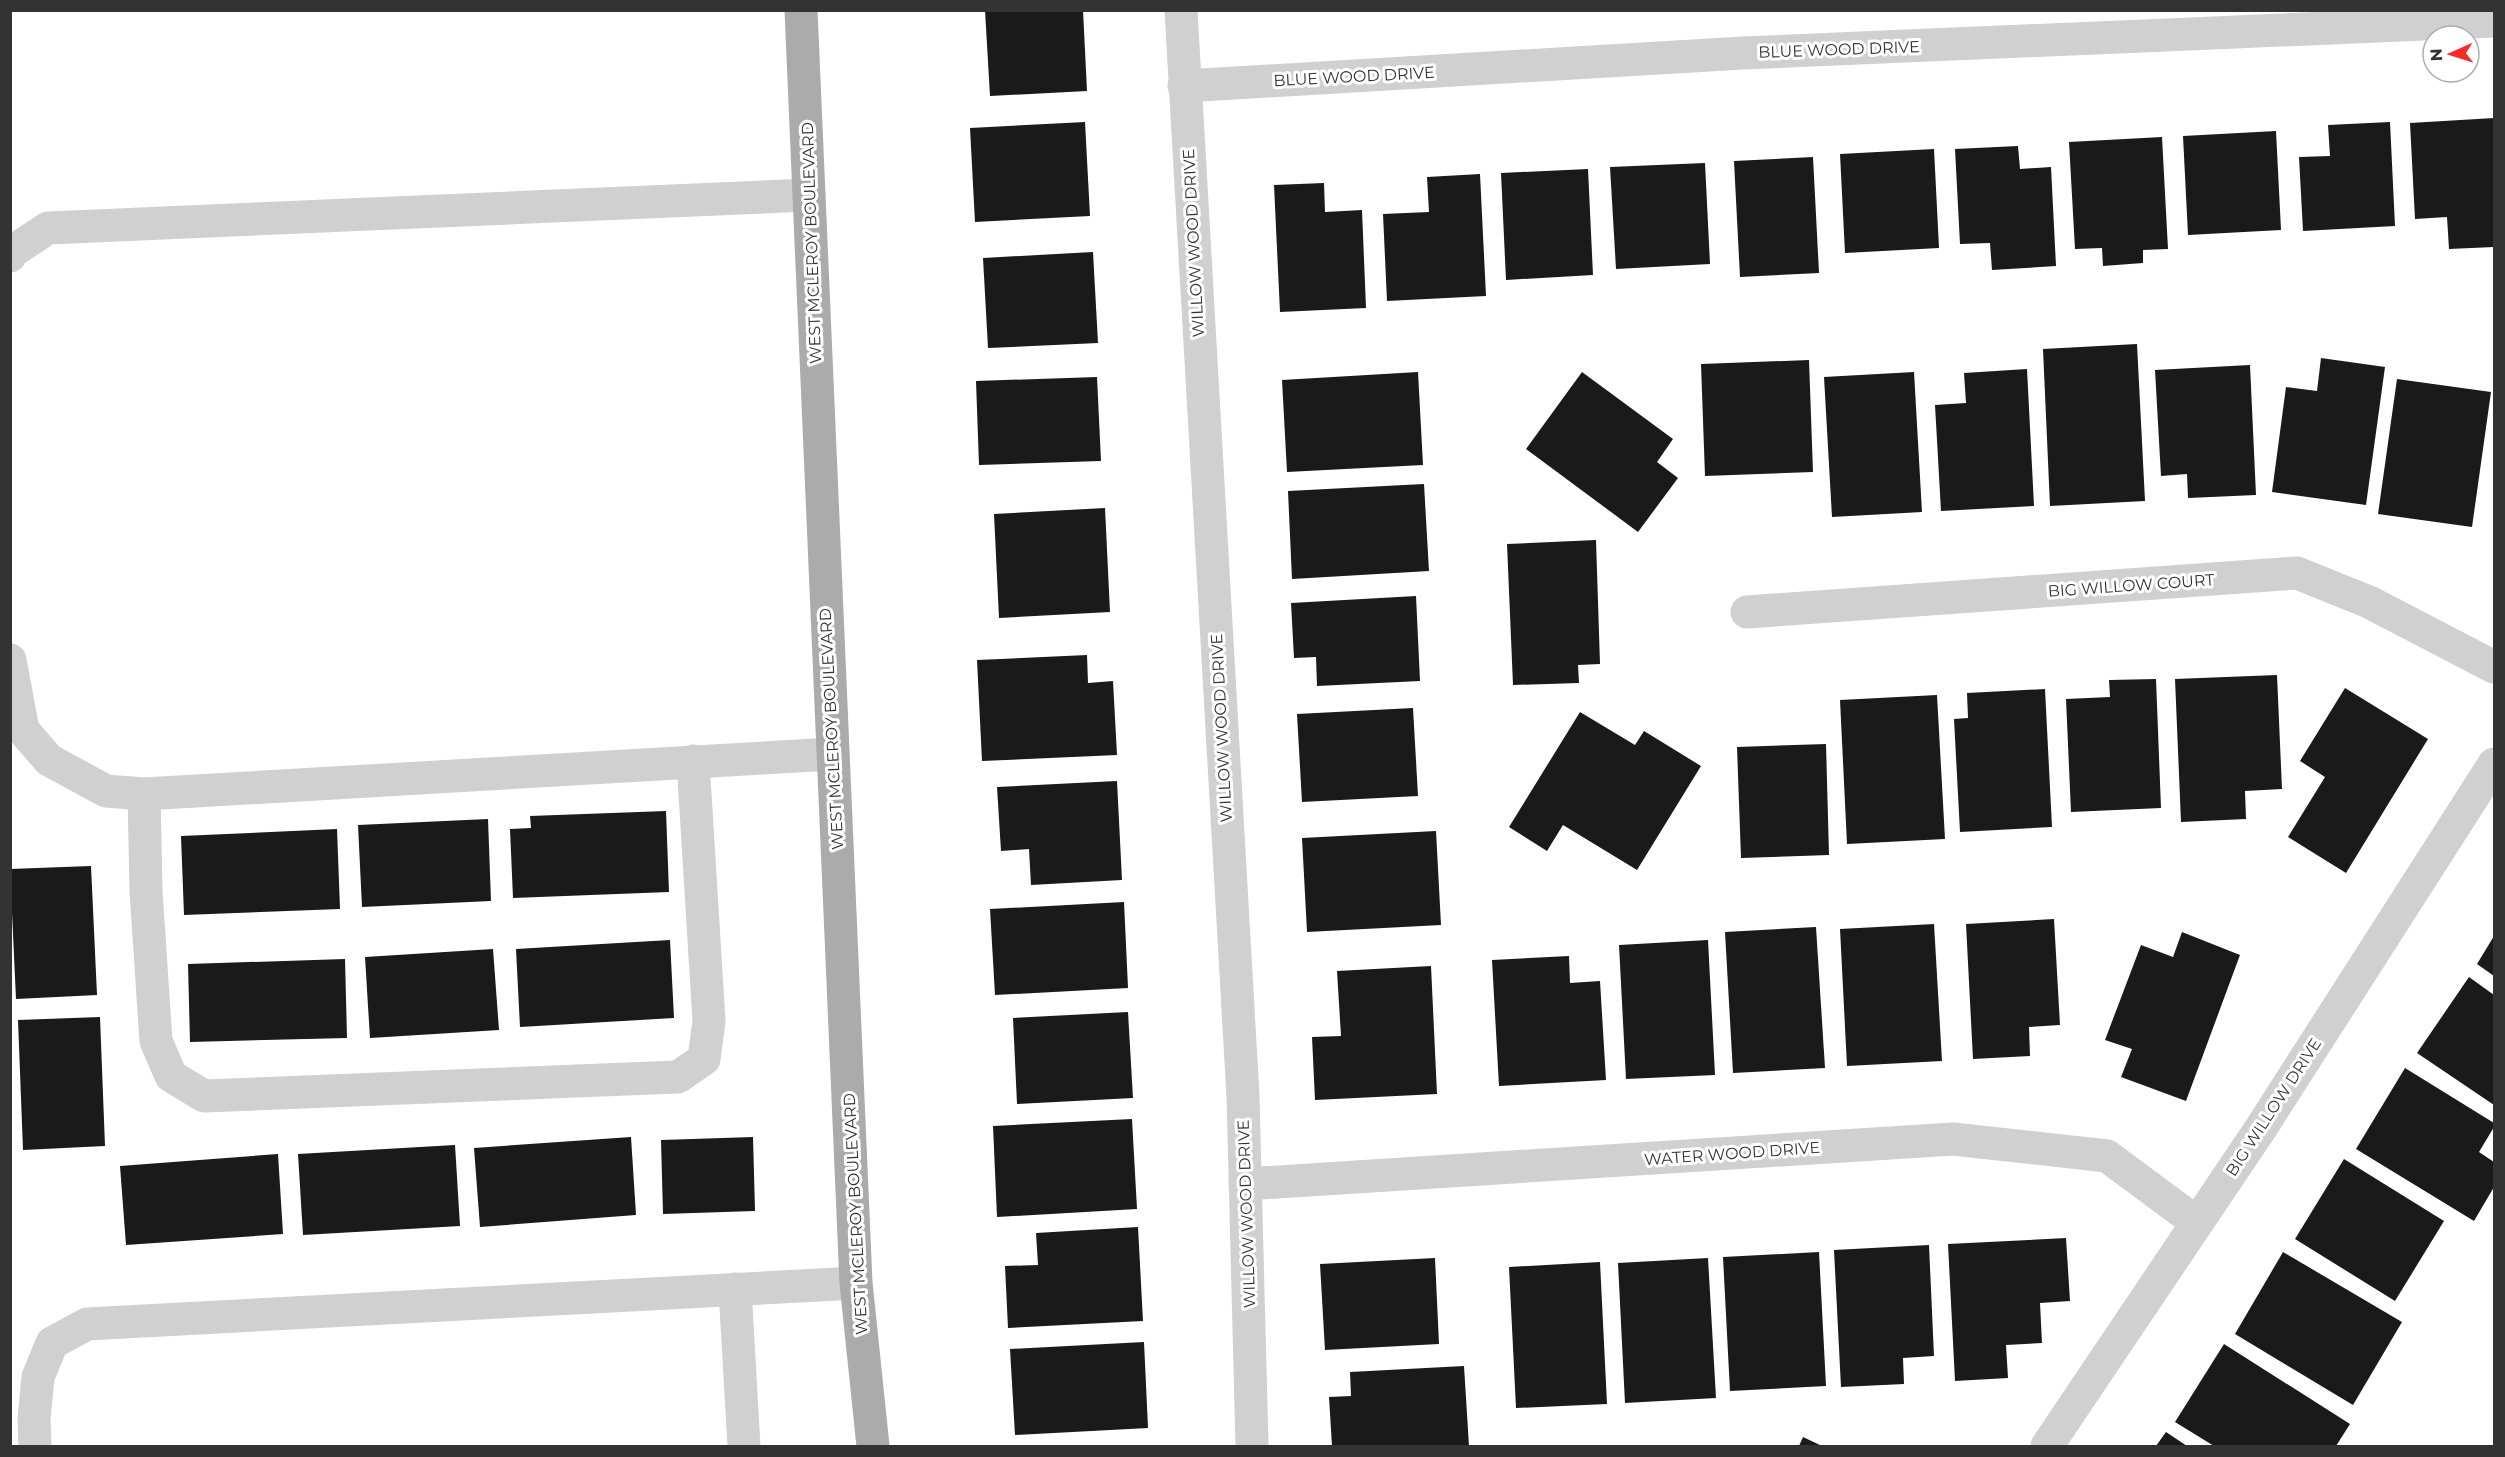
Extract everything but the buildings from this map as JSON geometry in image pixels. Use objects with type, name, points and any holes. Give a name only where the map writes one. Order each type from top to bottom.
[{"type":"main road","name":"WEST MCLEROY BOULEVARD","points":[[801,10],[856,1282],[873,1446]]},
{"type":"street","name":"WILLOW WOOD DRIVE","points":[[1181,10],[1243,1096],[1252,1446]]},
{"type":"street","name":"BLUE WOOD DRIVE","points":[[1184,86],[1743,53],[2494,21]]},
{"type":"street","points":[[10,256],[13,251],[48,228],[809,195]]},
{"type":"street","name":"BIG WILLOW COURT","points":[[1747,612],[2296,573],[2369,602],[2494,667]]},
{"type":"street","points":[[10,660],[22,730],[49,760],[106,790],[144,794],[832,754]]},
{"type":"street","points":[[144,794],[146,891],[156,1041],[171,1076],[204,1096],[678,1077],[704,1059],[709,1021],[693,761]]},
{"type":"street","name":"BIG WILLOW DRIVE","points":[[2047,1446],[2267,1118],[2494,764]]},
{"type":"street","name":"WATER WOOD DRIVE","points":[[1245,1184],[1953,1139],[2108,1156],[2196,1222]]},
{"type":"street","points":[[36,1446],[34,1419],[38,1377],[52,1343],[87,1324],[856,1282]]},
{"type":"street","points":[[735,1289],[744,1446]]}]
